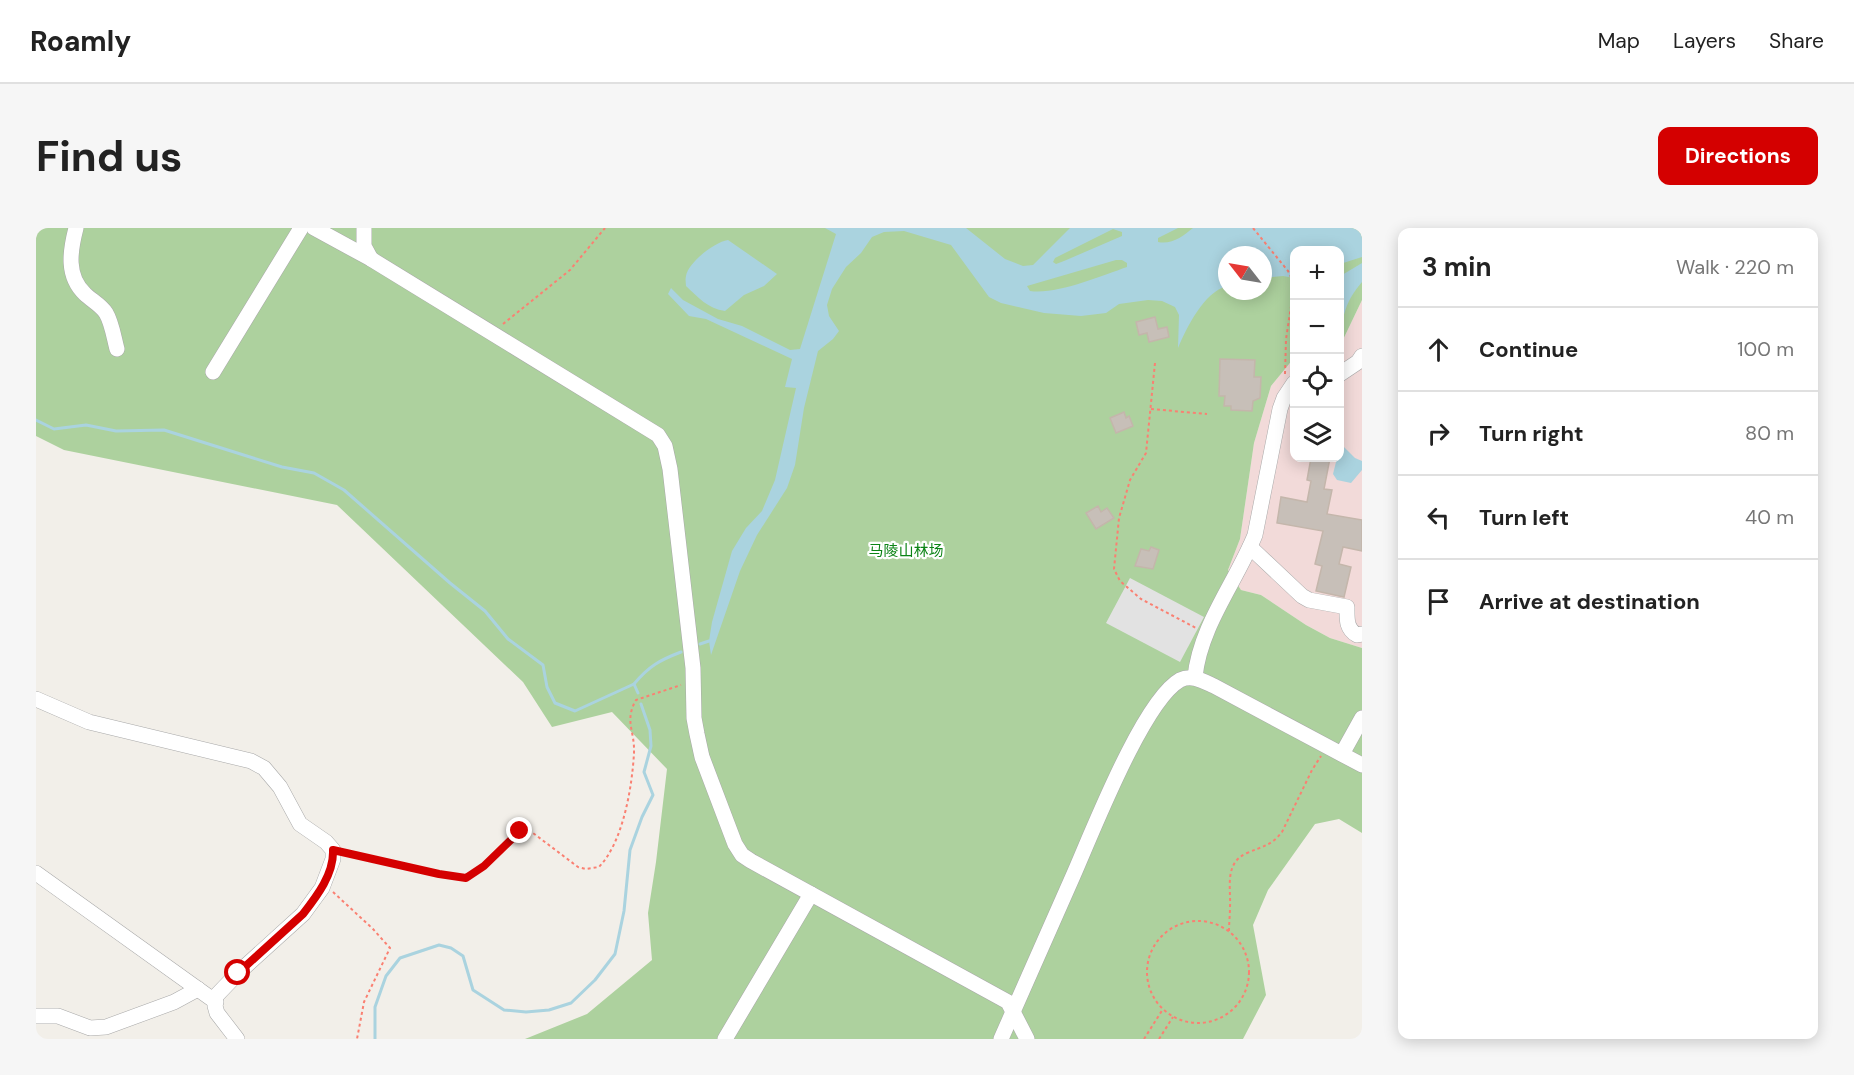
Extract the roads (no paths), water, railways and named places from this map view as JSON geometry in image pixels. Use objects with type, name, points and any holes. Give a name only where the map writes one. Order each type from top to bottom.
[{"type":"street","points":[[76,228],[72,245],[72,274],[76,284],[106,313],[117,349]]},
{"type":"street","points":[[213,372],[301,228]]},
{"type":"street","points":[[314,228],[370,259],[658,435],[665,446],[670,468],[693,682],[694,718],[702,757],[735,844],[742,855],[751,861],[1008,1002],[1027,1039]]},
{"type":"street","points":[[364,228],[364,246],[370,259]]},
{"type":"street","points":[[1344,372],[1358,362],[1362,356]]},
{"type":"street","points":[[1195,677],[1197,660],[1207,633],[1255,535],[1280,410],[1290,379]]},
{"type":"street","points":[[1250,548],[1302,596],[1309,600],[1347,607],[1348,626],[1352,632],[1362,634]]},
{"type":"street","points":[[1001,1039],[1118,776],[1151,712],[1167,692],[1181,680],[1195,677],[1362,765]]},
{"type":"street","points":[[36,699],[89,722],[251,761],[264,768],[280,787],[300,824],[326,842],[333,850],[333,859],[324,884],[303,914],[221,990],[216,1002],[217,1013],[237,1039]]},
{"type":"street","points":[[1338,752],[1362,718]]},
{"type":"street","points":[[36,873],[216,1002]]},
{"type":"street","points":[[725,1039],[812,894]]},
{"type":"street","points":[[36,1016],[58,1016],[90,1028],[106,1027],[174,1002],[198,989]]},
{"type":"water","points":[[825,228],[966,228],[1005,259],[1023,266],[1033,265],[1070,228],[1178,228],[1158,238],[1158,242],[1163,243],[1177,239],[1193,228],[1362,228],[1362,257],[1344,263],[1344,246],[1290,246],[1290,277],[1272,277],[1272,246],[1218,246],[1218,291],[1197,311],[1178,348],[1179,315],[1175,307],[1162,301],[1148,300],[1119,304],[1106,313],[1081,316],[1044,313],[1001,303],[989,297],[951,245],[904,231],[884,232],[872,237],[861,253],[846,267],[832,289],[827,305],[829,316],[839,331],[818,351],[804,408],[795,465],[787,488],[757,535],[740,571],[711,655],[709,641],[712,622],[732,551],[746,528],[762,511],[775,480],[796,388],[785,387],[792,359],[706,319],[689,316],[668,294],[671,288],[683,300],[718,319],[742,326],[790,350],[800,349],[836,234]],"holes":[[[1113,229],[1122,232],[1122,236],[1064,261],[1056,264],[1053,262],[1055,258]],[[1122,260],[1127,263],[1127,267],[1079,284],[1041,291],[1030,291],[1027,286]]]},
{"type":"water","points":[[728,240],[777,274],[764,286],[744,295],[725,311],[713,308],[699,298],[686,286],[686,279],[691,265],[702,254]]},
{"type":"water","points":[[1362,263],[1362,282],[1352,295],[1344,316],[1344,300],[1344,274]]},
{"type":"water","points":[[1344,447],[1355,458],[1362,461],[1362,470],[1351,483],[1337,480],[1333,474],[1336,462],[1344,462]]},
{"type":"waterway","points":[[36,420],[54,429],[86,425],[116,431],[164,430],[282,467],[314,473],[344,490],[485,611],[508,639],[543,665],[547,687],[555,703],[575,711],[634,684]]},
{"type":"waterway","points":[[700,644],[709,641]]},
{"type":"waterway","points":[[638,693],[634,684],[650,668],[681,652]]},
{"type":"waterway","points":[[375,1039],[375,1007],[386,976],[400,958],[439,945],[451,948],[463,956],[473,990],[504,1010],[526,1012],[549,1010],[571,1003],[595,980],[615,954],[624,911],[630,850],[653,795],[644,772],[651,746],[650,730],[641,704]]},
{"type":"park label","name":"马陵山林场","points":[[906,551]]}]
